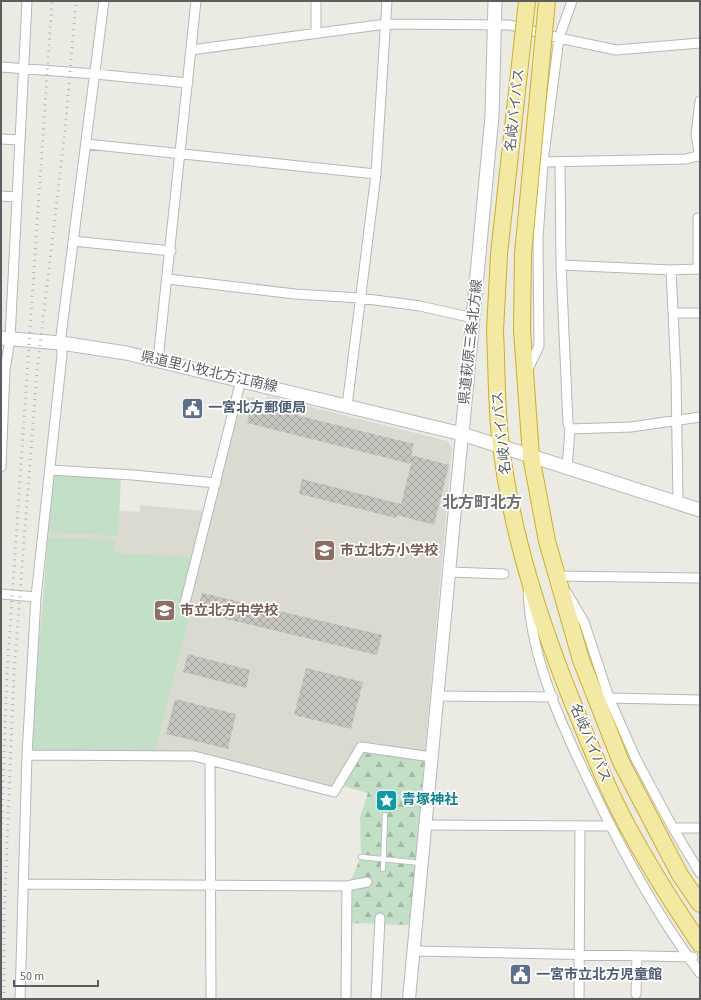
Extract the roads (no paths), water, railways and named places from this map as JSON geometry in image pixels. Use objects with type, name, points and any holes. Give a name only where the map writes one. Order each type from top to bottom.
[{"type":"highway","name":"名岐バイパス","points":[[527,1],[499,254],[495,331],[501,446],[517,533],[527,575],[560,671],[601,772],[633,837],[676,909],[694,953]]},
{"type":"highway","name":"名岐バイパス","points":[[547,1],[523,254],[522,330],[524,377],[531,456],[547,541],[581,660],[621,762],[680,875],[700,904]]},
{"type":"main road","name":"県道萩原三条北方線","points":[[462,434],[492,116],[495,1]]},
{"type":"main road","name":"県道里小牧北方江南線","points":[[6,338],[90,346],[158,360],[462,434]]},
{"type":"main road","points":[[462,434],[700,510]]},
{"type":"street","points":[[1,467],[6,338],[17,197],[27,1]]},
{"type":"street","points":[[20,999],[27,755],[36,597],[62,355],[60,343],[104,1]]},
{"type":"street","points":[[158,360],[171,251],[196,1]]},
{"type":"street","points":[[316,1],[316,33]]},
{"type":"street","points":[[347,406],[376,174],[387,1]]},
{"type":"street","points":[[524,377],[539,346],[538,239],[543,162],[559,38],[572,1]]},
{"type":"street","points":[[191,50],[386,24],[510,25],[559,38],[616,50],[700,43]]},
{"type":"street","points":[[1,67],[188,83]]},
{"type":"street","points":[[543,162],[686,159],[700,156],[696,135],[700,101]]},
{"type":"street","points":[[1,139],[19,140]]},
{"type":"street","points":[[86,144],[376,174]]},
{"type":"street","points":[[560,162],[561,265],[568,423],[570,429],[567,468]]},
{"type":"street","points":[[1,196],[17,197]]},
{"type":"street","points":[[561,265],[671,270],[698,269],[698,218],[700,218]]},
{"type":"street","points":[[73,241],[171,251]]},
{"type":"street","points":[[671,270],[678,503]]},
{"type":"street","points":[[168,279],[295,294],[360,298],[420,306],[473,318]]},
{"type":"street","points":[[673,313],[700,313]]},
{"type":"street","points":[[184,607],[241,380]]},
{"type":"street","points":[[570,429],[631,427],[700,417]]},
{"type":"street","points":[[409,999],[415,951],[462,434]]},
{"type":"street","points":[[50,470],[133,475],[216,483]]},
{"type":"street","points":[[450,572],[504,574]]},
{"type":"street","points":[[527,575],[529,613],[533,638],[553,697],[572,745],[610,826],[641,883],[694,953],[700,973]]},
{"type":"street","points":[[557,576],[700,578]]},
{"type":"street","points":[[557,576],[584,622],[609,698],[636,759],[673,828],[700,873]]},
{"type":"street","points":[[1,594],[36,597]]},
{"type":"street","points":[[438,696],[553,697]]},
{"type":"street","points":[[609,698],[700,700]]},
{"type":"street","points":[[27,755],[194,756],[334,792],[361,747],[432,757]]},
{"type":"street","points":[[210,760],[211,999]]},
{"type":"street","points":[[426,825],[610,826]]},
{"type":"street","points":[[579,999],[580,827]]},
{"type":"street","points":[[673,828],[700,828]]},
{"type":"street","points":[[23,884],[347,886],[367,882]]},
{"type":"street","points":[[346,999],[347,886]]},
{"type":"street","points":[[376,999],[380,918]]},
{"type":"street","points":[[415,951],[637,956],[694,953]]},
{"type":"street","points":[[636,994],[637,956]]},
{"type":"lane","points":[[383,868],[385,815]]},
{"type":"lane","points":[[361,857],[423,863]]},
{"type":"railway","points":[[1,836],[7,674],[52,1]]},
{"type":"railway","points":[[4,999],[4,918],[14,673],[37,371],[65,131],[76,1]]},
{"type":"place","name":"一宮北方郵便局","points":[[192,408]]},
{"type":"place","name":"市立北方小学校","points":[[324,551]]},
{"type":"place","name":"市立北方中学校","points":[[165,611]]},
{"type":"place","name":"青塚神社","points":[[386,800]]},
{"type":"place","name":"一宮市立北方児童館","points":[[520,975]]},
{"type":"district","name":"北方町北方","points":[[482,503]]}]
